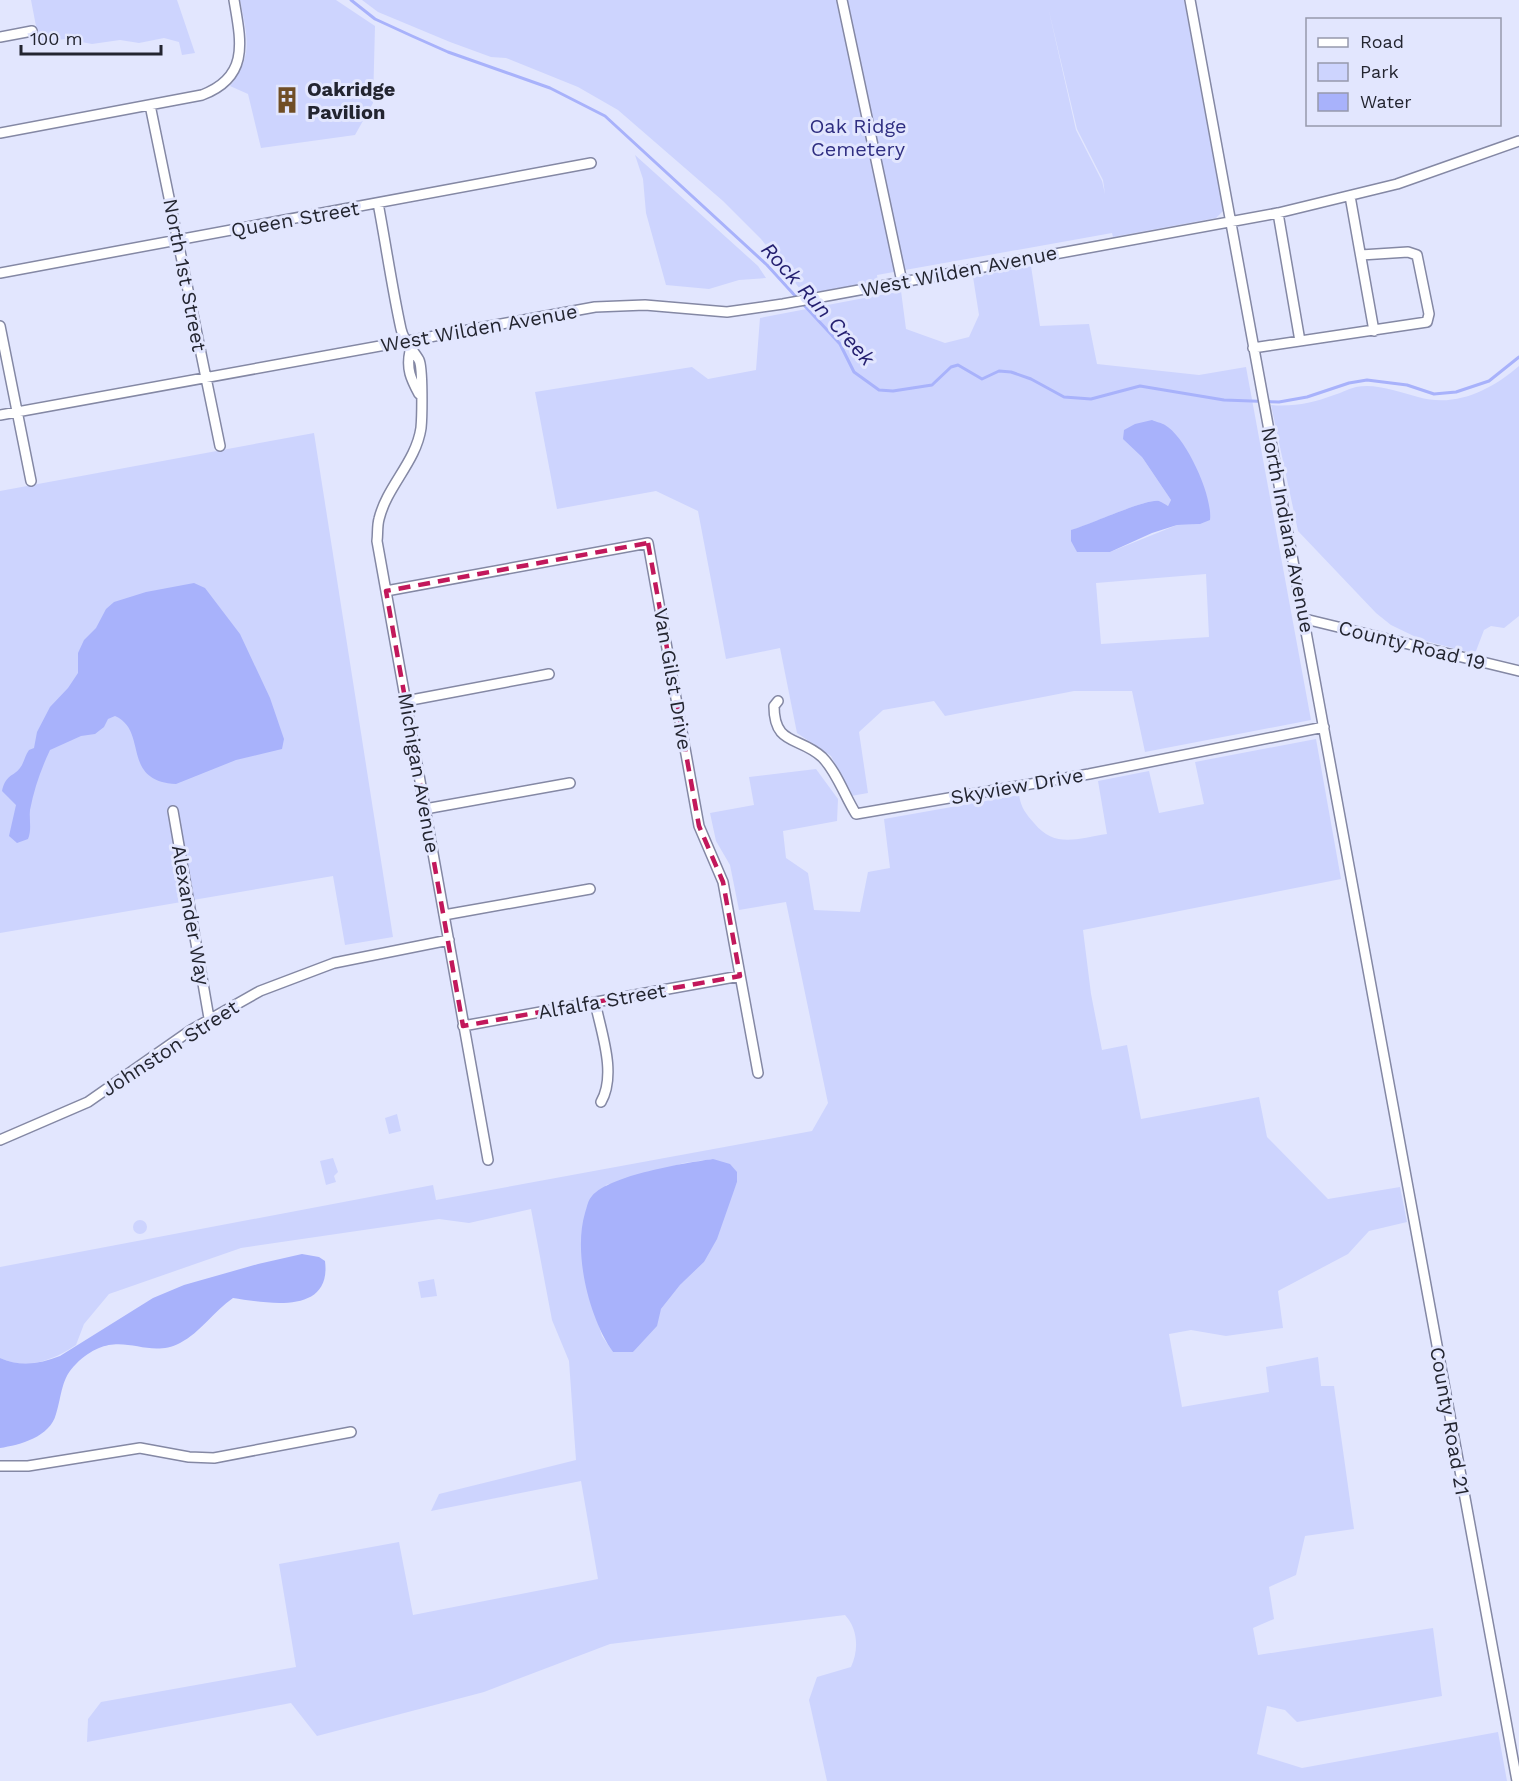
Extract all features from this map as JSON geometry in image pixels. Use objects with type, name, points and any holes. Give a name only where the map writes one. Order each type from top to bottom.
[{"type":"street","points":[[0,132],[150,105],[214,90],[230,75],[237,63],[241,40],[234,0]]},
{"type":"street","points":[[842,0],[902,282]]},
{"type":"street","name":"North Indiana Avenue","points":[[1190,0],[1384,1061]]},
{"type":"street","points":[[0,37],[32,31]]},
{"type":"street","name":"North 1st Street","points":[[150,105],[220,446]]},
{"type":"street","name":"West Wilden Avenue","points":[[0,415],[612,305],[727,312],[812,299],[1278,213],[1350,196],[1426,174],[1519,141]]},
{"type":"street","name":"Queen Street","points":[[0,273],[591,163]]},
{"type":"street","points":[[1350,196],[1374,331]]},
{"type":"street","name":"Michigan Avenue","points":[[378,203],[405,341],[420,362],[422,375],[419,394],[422,420],[418,440],[379,520],[377,542],[488,1160]]},
{"type":"street","points":[[1278,213],[1300,341]]},
{"type":"street","points":[[1253,348],[1427,322],[1429,314],[1417,255],[1408,252],[1360,255]]},
{"type":"street","points":[[0,326],[31,481]]},
{"type":"street","name":"Van Gilst Drive","points":[[386,591],[648,543],[699,826],[723,882],[758,1073]]},
{"type":"street","name":"County Road 19","points":[[1305,620],[1519,671]]},
{"type":"street","points":[[406,701],[549,674]]},
{"type":"street","name":"Skyview Drive","points":[[778,702],[774,713],[777,728],[787,738],[822,758],[856,814],[1089,774],[1324,728]]},
{"type":"street","points":[[425,809],[570,783]]},
{"type":"street","name":"Alexander Way","points":[[173,811],[209,1018]]},
{"type":"street","points":[[444,915],[590,889]]},
{"type":"street","name":"Johnston Street","points":[[0,1140],[88,1102],[209,1018],[260,991],[318,968],[384,951],[449,940]]},
{"type":"street","name":"Alfalfa Street","points":[[464,1026],[740,976]]},
{"type":"street","points":[[595,1002],[608,1076],[608,1090],[602,1102]]},
{"type":"street","name":"County Road 21","points":[[1384,1061],[1517,1781]]},
{"type":"street","points":[[0,1466],[28,1466],[140,1448],[189,1457],[214,1458],[351,1432]]},
{"type":"highlighted area","points":[[648,543],[699,826],[723,882],[740,976],[463,1026],[386,591]]},
{"type":"green space","points":[[31,0],[177,0],[195,53],[182,55],[179,42],[164,38],[139,43],[120,40],[92,44],[66,39],[39,42]]},
{"type":"green space","points":[[240,0],[336,0],[375,26],[373,103],[355,135],[261,148],[248,94],[230,86],[238,75],[246,55],[246,35]]},
{"type":"green space","name":"Oak Ridge Cemetery","points":[[362,0],[1184,0],[1223,211],[1216,218],[1113,237],[1112,233],[877,275],[878,281],[811,292],[811,287],[800,289],[761,239],[723,201],[618,110],[578,87],[506,58],[491,57],[450,42],[378,12]],"holes":[[[1048,7],[1077,129],[1103,180],[1105,194],[1102,181],[1076,130]]]},
{"type":"green space","points":[[635,155],[758,266],[766,278],[739,280],[709,289],[666,285],[646,213],[643,179]]},
{"type":"green space","points":[[1031,266],[1040,326],[1089,324],[1097,364],[1199,375],[1246,367],[1311,720],[1145,752],[1132,691],[1074,691],[945,716],[934,701],[883,710],[859,732],[868,793],[851,796],[831,756],[797,733],[780,648],[726,659],[698,511],[656,491],[557,509],[535,392],[692,367],[708,379],[756,370],[760,318],[901,291],[906,329],[945,343],[969,337],[979,315],[973,277]],"holes":[[[1142,457],[1200,524],[1177,525],[1110,552],[1077,552],[1072,530],[1153,501],[1159,501],[1168,506],[1171,500]],[[1206,574],[1209,637],[1101,644],[1096,583]]]},
{"type":"green space","points":[[1519,366],[1519,616],[1504,628],[1491,626],[1484,630],[1476,651],[1472,653],[1422,640],[1391,625],[1376,613],[1298,531],[1271,405],[1311,402],[1364,386],[1432,400],[1459,398],[1472,395],[1497,383]]},
{"type":"green space","points":[[314,433],[393,937],[345,945],[333,876],[0,933],[0,491]]},
{"type":"green space","points":[[1316,739],[1341,879],[1083,930],[1091,994],[1102,1050],[1127,1045],[1141,1119],[1259,1097],[1267,1137],[1328,1199],[1400,1187],[1407,1222],[1369,1231],[1348,1254],[1278,1291],[1283,1328],[1226,1336],[1191,1330],[1169,1334],[1182,1407],[1269,1392],[1266,1367],[1318,1357],[1321,1386],[1334,1386],[1354,1529],[1305,1536],[1296,1575],[1269,1587],[1274,1619],[1253,1628],[1258,1655],[1433,1628],[1442,1696],[1297,1722],[1285,1710],[1267,1706],[1257,1754],[1302,1768],[1498,1732],[1507,1781],[827,1781],[809,1700],[817,1677],[851,1667],[854,1660],[855,1633],[845,1615],[610,1644],[484,1692],[317,1736],[291,1703],[87,1742],[88,1719],[101,1702],[296,1667],[279,1564],[399,1542],[413,1615],[598,1579],[581,1481],[431,1511],[439,1494],[576,1460],[569,1361],[552,1320],[531,1209],[469,1223],[439,1219],[241,1248],[109,1294],[84,1324],[76,1345],[49,1359],[30,1363],[10,1362],[0,1358],[0,1267],[433,1185],[436,1200],[812,1131],[828,1103],[786,902],[739,910],[730,865],[716,841],[710,813],[754,805],[749,777],[816,769],[838,799],[837,821],[783,831],[786,858],[808,873],[814,910],[860,912],[868,872],[890,868],[884,819],[1019,795],[1029,817],[1050,836],[1068,840],[1107,834],[1098,781],[1149,771],[1159,813],[1204,804],[1195,762]],"holes":[[[713,1159],[737,1182],[704,1262],[680,1285],[661,1309],[633,1352],[613,1352],[602,1336],[588,1292],[606,1185],[684,1163]]]},
{"type":"green space","points":[[397,1114],[401,1131],[389,1134],[385,1118]]},
{"type":"green space","points":[[333,1158],[338,1172],[334,1176],[336,1182],[326,1185],[320,1161]]},
{"type":"green space","points":[[137,1220],[143,1220],[147,1227],[143,1234],[137,1234],[133,1230],[133,1224]]},
{"type":"green space","points":[[434,1279],[437,1296],[421,1298],[418,1282]]},
{"type":"water","points":[[1152,420],[1164,424],[1173,432],[1189,454],[1203,483],[1210,510],[1210,520],[1200,524],[1177,525],[1152,533],[1110,552],[1077,552],[1071,541],[1071,530],[1153,501],[1159,501],[1168,506],[1171,500],[1142,457],[1123,439],[1124,430],[1135,424]]},
{"type":"water","points":[[194,583],[205,588],[240,634],[270,698],[284,739],[282,749],[236,760],[176,784],[159,781],[148,774],[141,765],[131,733],[125,723],[115,716],[108,719],[104,727],[95,734],[81,736],[50,750],[30,810],[28,839],[17,843],[9,836],[16,805],[2,791],[8,779],[20,768],[29,750],[34,748],[37,732],[50,707],[68,688],[78,673],[78,653],[84,640],[96,628],[106,609],[114,602],[146,592]]},
{"type":"water","points":[[713,1159],[730,1164],[737,1172],[737,1182],[717,1239],[704,1262],[680,1285],[661,1309],[657,1326],[633,1352],[613,1352],[604,1338],[590,1304],[582,1266],[582,1229],[592,1196],[601,1189],[631,1176]]},
{"type":"water","points":[[302,1254],[319,1257],[325,1261],[324,1279],[318,1291],[308,1298],[278,1303],[233,1298],[188,1338],[167,1348],[154,1349],[118,1344],[91,1352],[67,1375],[56,1414],[48,1429],[25,1442],[0,1448],[0,1358],[15,1363],[38,1363],[52,1359],[153,1298],[184,1285]]},
{"type":"waterway","name":"Rock Run Creek","points":[[351,0],[375,19],[412,36],[448,52],[550,88],[605,116],[767,265],[798,299]]},
{"type":"waterway","name":"Rock Run Creek","points":[[803,304],[840,344],[854,372],[879,390],[893,391],[932,385],[951,367],[958,365],[982,379],[999,371],[1011,372],[1031,379],[1064,397],[1091,399],[1140,386],[1224,400],[1279,402],[1307,397],[1349,383],[1367,380],[1407,385],[1434,394],[1456,392],[1489,381],[1519,357]]},
{"type":"place","name":"Oakridge Pavilion","points":[[287,100]]}]
